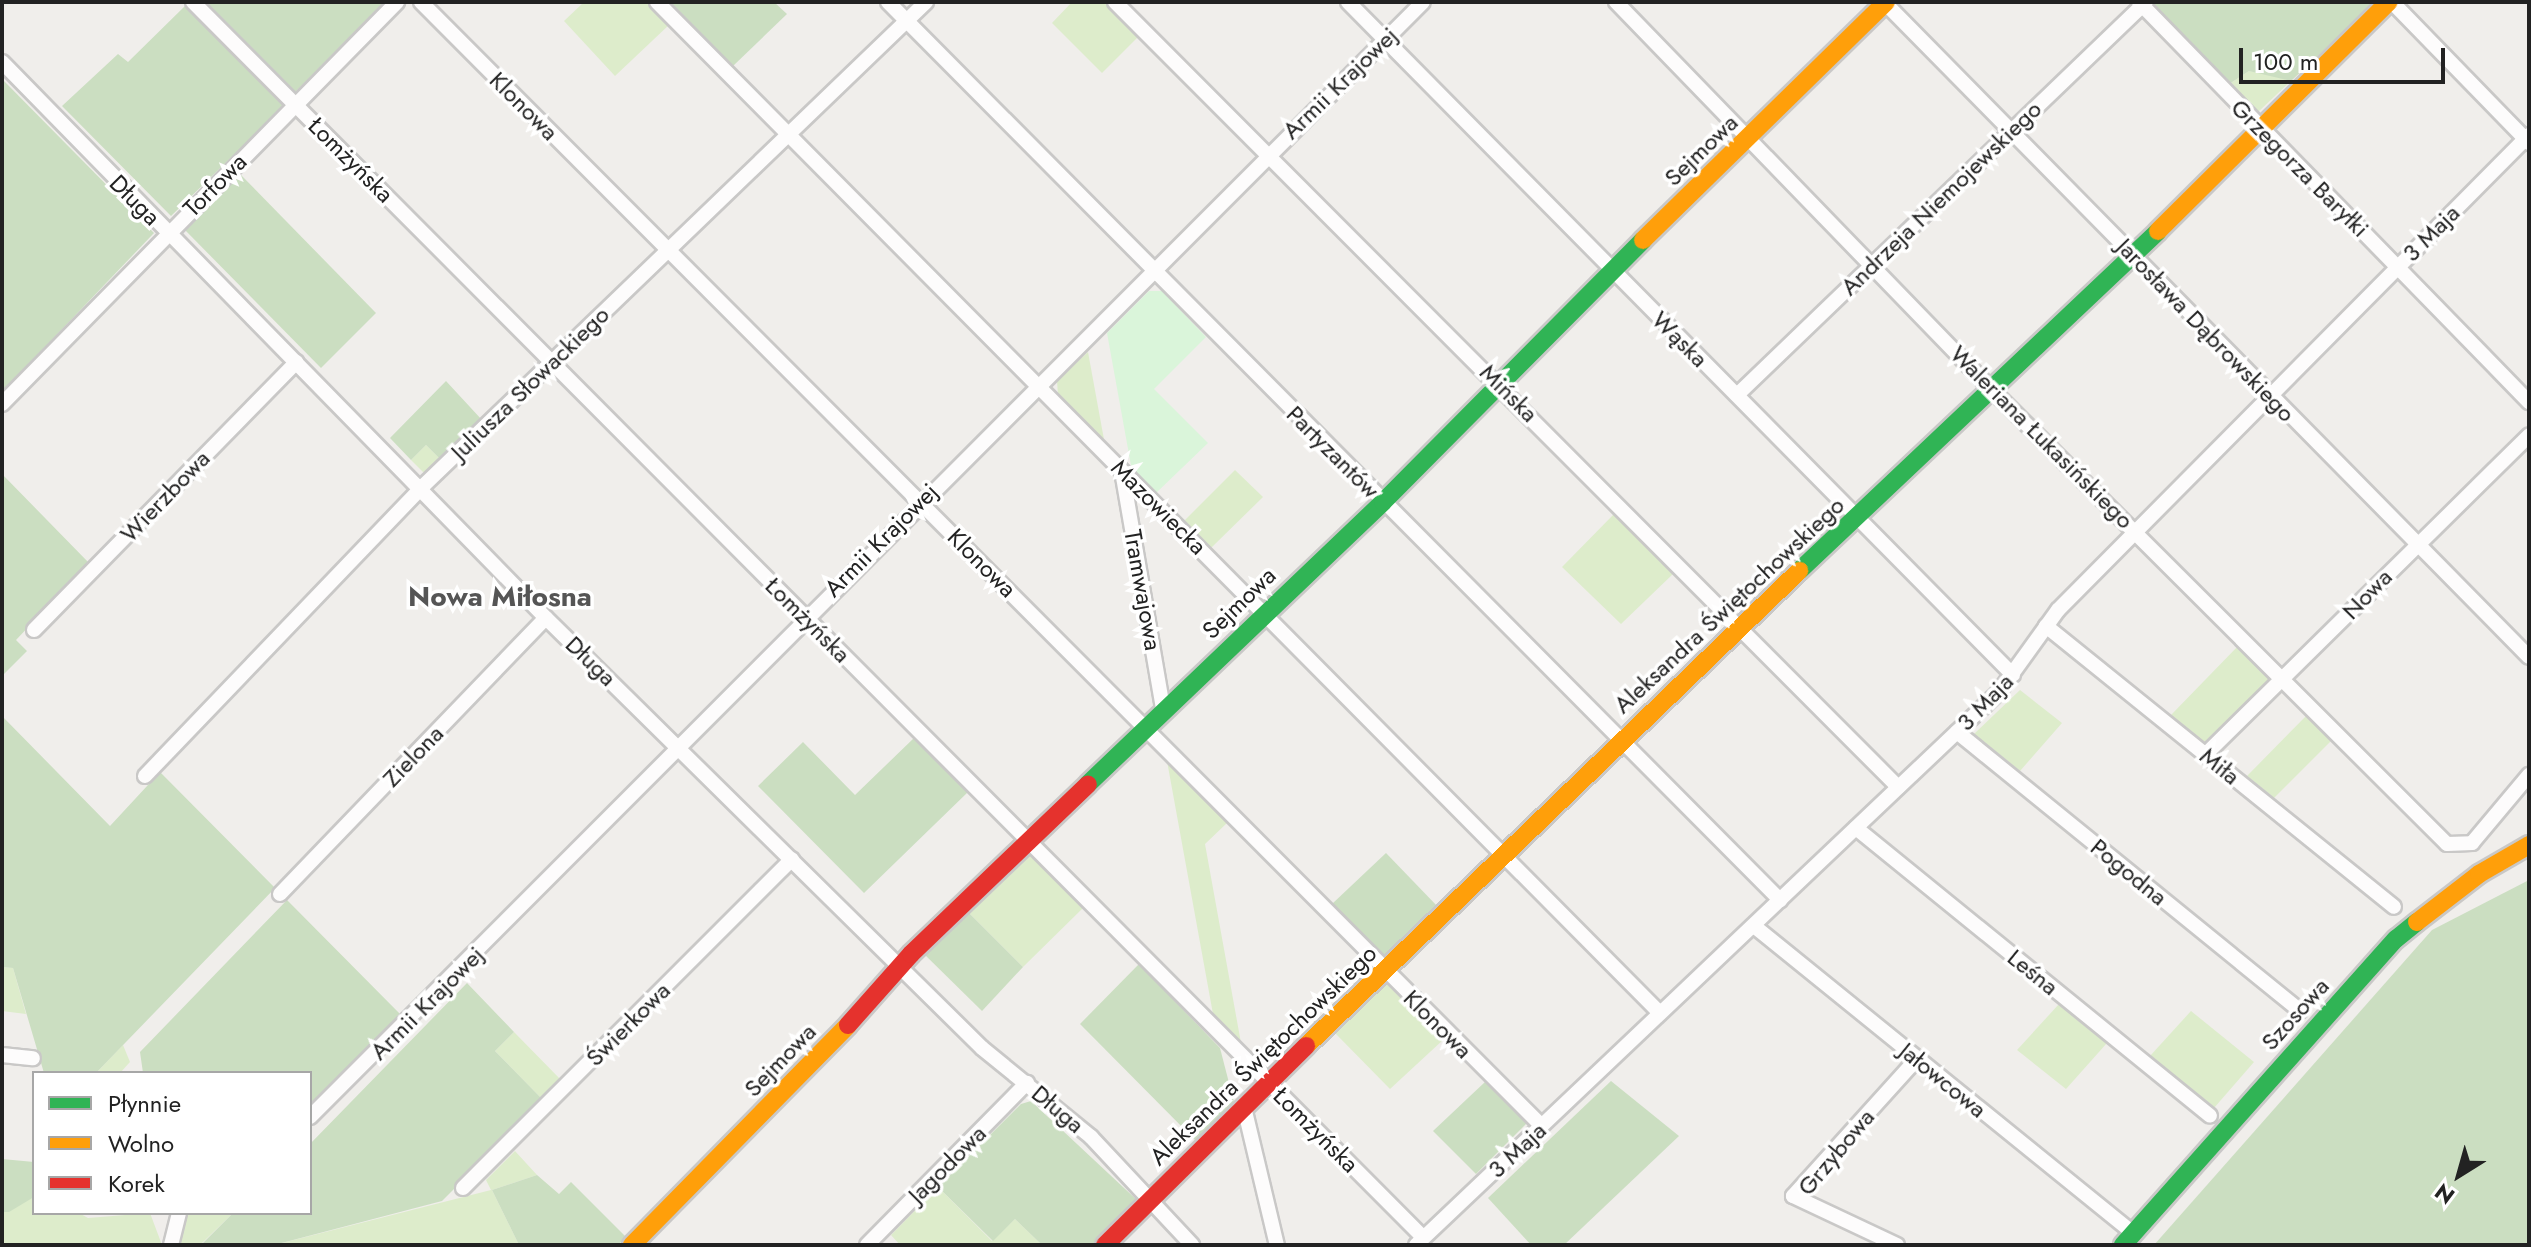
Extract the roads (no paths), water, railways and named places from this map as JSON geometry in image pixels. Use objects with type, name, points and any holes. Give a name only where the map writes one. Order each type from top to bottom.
[{"type":"street","name":"Łomżyńska","points":[[193,2],[1269,1082],[1420,1241]]},
{"type":"street","name":"Torfowa","points":[[2,404],[397,2]]},
{"type":"street","name":"Klonowa","points":[[421,2],[1542,1126]]},
{"type":"street","name":"Mazowiecka","points":[[657,2],[1660,1013]]},
{"type":"street","name":"Partyzantów","points":[[888,2],[1780,900]]},
{"type":"street","name":"Juliusza Słowackiego","points":[[145,776],[421,488],[926,2]]},
{"type":"street","name":"Mińska","points":[[1115,2],[1498,382],[1898,787]]},
{"type":"street","name":"Wąska","points":[[1348,2],[2013,675]]},
{"type":"street","name":"Armii Krajowej","points":[[312,1115],[920,501],[1423,2]]},
{"type":"street","name":"Waleriana Łukasińskiego","points":[[1616,2],[1991,389],[2447,844],[2464,847],[2478,837],[2529,775]]},
{"type":"street","name":"Sejmowa","points":[[632,1245],[903,969],[911,954],[1264,611],[1383,502],[1498,382],[1885,2]]},
{"type":"street","name":"Jarosława Dąbrowskiego","points":[[1885,2],[2529,657]]},
{"type":"street","name":"Aleksandra Świętochowskiego","points":[[1105,1245],[1502,853],[2133,255],[2390,2]]},
{"type":"street","points":[[2390,2],[2528,139]]},
{"type":"street","name":"Grzegorza Baryłki","points":[[2142,3],[2529,402]]},
{"type":"street","name":"Andrzeja Niemojewskiego","points":[[1737,395],[2142,3]]},
{"type":"street","name":"Długa","points":[[2,62],[546,618],[982,1048],[1064,1111],[1152,1198],[1192,1245]]},
{"type":"street","name":"3 Maja","points":[[1420,1241],[1957,732],[2013,675],[2046,626],[2135,530],[2528,139]]},
{"type":"street","name":"Wierzbowa","points":[[34,630],[296,362]]},
{"type":"street","name":"Nowa","points":[[2206,754],[2529,435]]},
{"type":"street","name":"Tramwajowa","points":[[1122,471],[1163,709]]},
{"type":"street","name":"Zielona","points":[[280,894],[546,618]]},
{"type":"street","name":"Miła","points":[[2046,626],[2394,907]]},
{"type":"street","name":"Pogodna","points":[[1957,732],[2300,1011]]},
{"type":"street","name":"Leśna","points":[[1856,828],[2210,1116]]},
{"type":"street","name":"Szosowa","points":[[2128,1239],[2396,939],[2479,874],[2529,845]]},
{"type":"street","name":"Świerkowa","points":[[463,1188],[792,859]]},
{"type":"street","name":"Jałowcowa","points":[[1754,926],[1917,1059],[2128,1239]]},
{"type":"street","points":[[2,1055],[33,1058]]},
{"type":"street","name":"Grzybowa","points":[[1897,1245],[1793,1196],[1917,1059]]},
{"type":"street","name":"Jagodowa","points":[[867,1245],[1027,1083]]},
{"type":"street","points":[[1244,1107],[1277,1245]]},
{"type":"street","points":[[171,1242],[178,1215]]},
{"type":"district","name":"Nowa Miłosna","points":[[500,597]]}]
